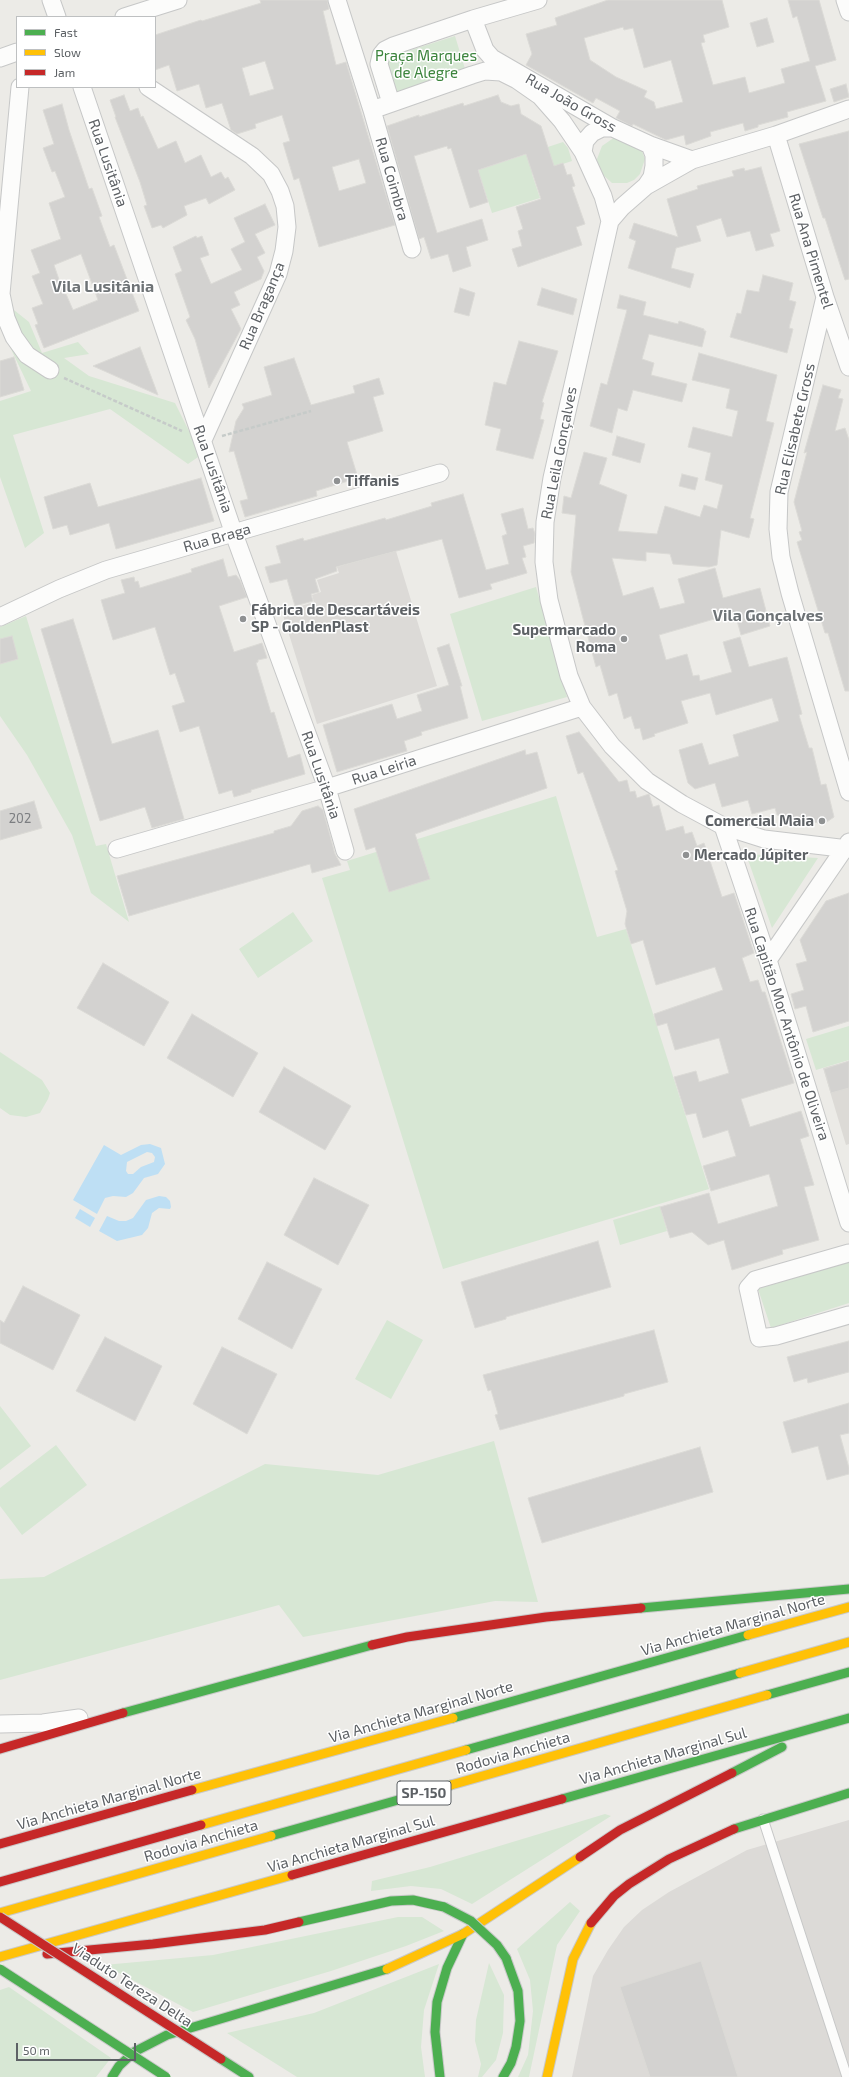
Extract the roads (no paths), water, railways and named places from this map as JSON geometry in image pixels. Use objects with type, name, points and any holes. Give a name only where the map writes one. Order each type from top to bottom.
[{"type":"main road","points":[[0,1749],[348,1650],[407,1637],[546,1617],[849,1589]]},
{"type":"main road","name":"Via Anchieta Marginal Norte","points":[[0,1844],[849,1607]]},
{"type":"main road","name":"Rodovia Anchieta","points":[[0,1882],[849,1642]]},
{"type":"main road","name":"Rodovia Anchieta","points":[[0,1913],[849,1672]]},
{"type":"main road","name":"Via Anchieta Marginal Sul","points":[[0,1958],[849,1718]]},
{"type":"main road","points":[[112,2077],[119,2066],[134,2052],[154,2040],[392,1968],[416,1958],[463,1934],[620,1830],[825,1725]]},
{"type":"main road","points":[[547,2077],[573,1959],[592,1920],[619,1892],[663,1862],[720,1834],[763,1819],[849,1793]]},
{"type":"main road","points":[[0,1958],[153,1944],[265,1930],[391,1901],[413,1900],[444,1907],[471,1921],[492,1939],[506,1958],[512,1970],[518,1991],[520,2021],[516,2047],[511,2063],[503,2077]]},
{"type":"main road","name":"Viaduto Tereza Delta","points":[[0,1917],[249,2077]]},
{"type":"main road","points":[[440,2077],[435,2032],[437,2002],[447,1968],[463,1934]]},
{"type":"main road","points":[[0,1969],[166,2077]]},
{"type":"street","points":[[51,0],[57,16]]},
{"type":"street","points":[[127,16],[178,0]]},
{"type":"street","name":"Rua Coimbra","points":[[336,0],[372,110],[412,249]]},
{"type":"street","points":[[372,110],[391,103],[379,64],[381,55],[385,50],[473,19],[538,0]]},
{"type":"street","points":[[845,0],[849,12]]},
{"type":"street","name":"Rua João Gross","points":[[473,19],[480,41],[492,58],[613,128],[650,145],[692,160]]},
{"type":"street","points":[[472,75],[478,58],[480,41]]},
{"type":"street","points":[[0,58],[16,52]]},
{"type":"street","name":"Rua Leila Gonçalves","points":[[391,103],[485,71],[501,72],[518,80],[540,96],[553,111],[583,152],[603,196],[610,222],[552,478],[545,522],[544,562],[549,600],[565,662],[582,707],[612,746],[647,781],[682,804],[723,826],[764,839],[848,846]]},
{"type":"street","points":[[20,88],[1,294],[6,318],[14,338],[27,355],[50,370]]},
{"type":"street","name":"Rua Lusitânia","points":[[82,88],[234,534],[327,788],[345,851]]},
{"type":"street","name":"Rua Bragança","points":[[150,88],[252,156],[271,174],[280,191],[285,206],[287,227],[284,250],[278,274],[203,440]]},
{"type":"street","points":[[610,222],[622,206],[646,186],[692,160],[776,135],[849,109]]},
{"type":"street","points":[[583,152],[585,141],[592,133],[602,128],[613,128]]},
{"type":"street","name":"Rua Ana Pimentel","points":[[776,135],[824,297],[849,367]]},
{"type":"street","points":[[646,186],[652,177],[654,166],[654,156],[650,145]]},
{"type":"street","name":"Rua Elisabete Gross","points":[[824,297],[779,492],[778,529],[781,557],[790,593],[849,792]]},
{"type":"street","name":"Rua Braga","points":[[0,617],[59,589],[106,570],[440,473]]},
{"type":"street","name":"Rua Leiria","points":[[117,848],[327,788],[582,707]]},
{"type":"street","name":"Rua Capitão Mor Antônio de Oliveira","points":[[723,826],[768,960],[849,1224]]},
{"type":"street","points":[[768,960],[848,846]]},
{"type":"street","points":[[849,1253],[755,1280],[748,1288],[759,1338],[776,1336],[849,1315]]},
{"type":"street","points":[[0,1724],[43,1723],[123,1713]]},
{"type":"lane","points":[[763,1819],[845,2059],[847,2077]]},
{"type":"water","points":[[150,1144],[161,1148],[165,1164],[158,1174],[144,1178],[133,1193],[126,1197],[113,1196],[105,1198],[97,1214],[73,1200],[104,1145],[121,1155],[141,1145]],"holes":[[[147,1152],[152,1153],[155,1157],[154,1162],[141,1167],[133,1174],[128,1174],[126,1171],[127,1162]]]},
{"type":"water","points":[[159,1196],[166,1197],[170,1201],[171,1207],[170,1209],[159,1208],[152,1213],[148,1228],[142,1235],[117,1241],[99,1231],[107,1216],[119,1221],[126,1221],[133,1218],[146,1200]]},
{"type":"water","points":[[80,1209],[95,1218],[90,1227],[75,1218]]},
{"type":"place","name":"Tiffanis","points":[[337,481]]},
{"type":"place","name":"Fábrica de Descartáveis SP - GoldenPlast","points":[[243,619]]},
{"type":"place","name":"Supermarcado Roma","points":[[624,639]]},
{"type":"place","name":"Comercial Maia","points":[[822,821]]},
{"type":"place","name":"Mercado Júpiter","points":[[686,855]]},
{"type":"district","name":"Vila Lusitânia","points":[[103,287]]},
{"type":"district","name":"Vila Gonçalves","points":[[768,616]]},
{"type":"park label","name":"Praça Marques de Alegre","points":[[426,64]]}]
